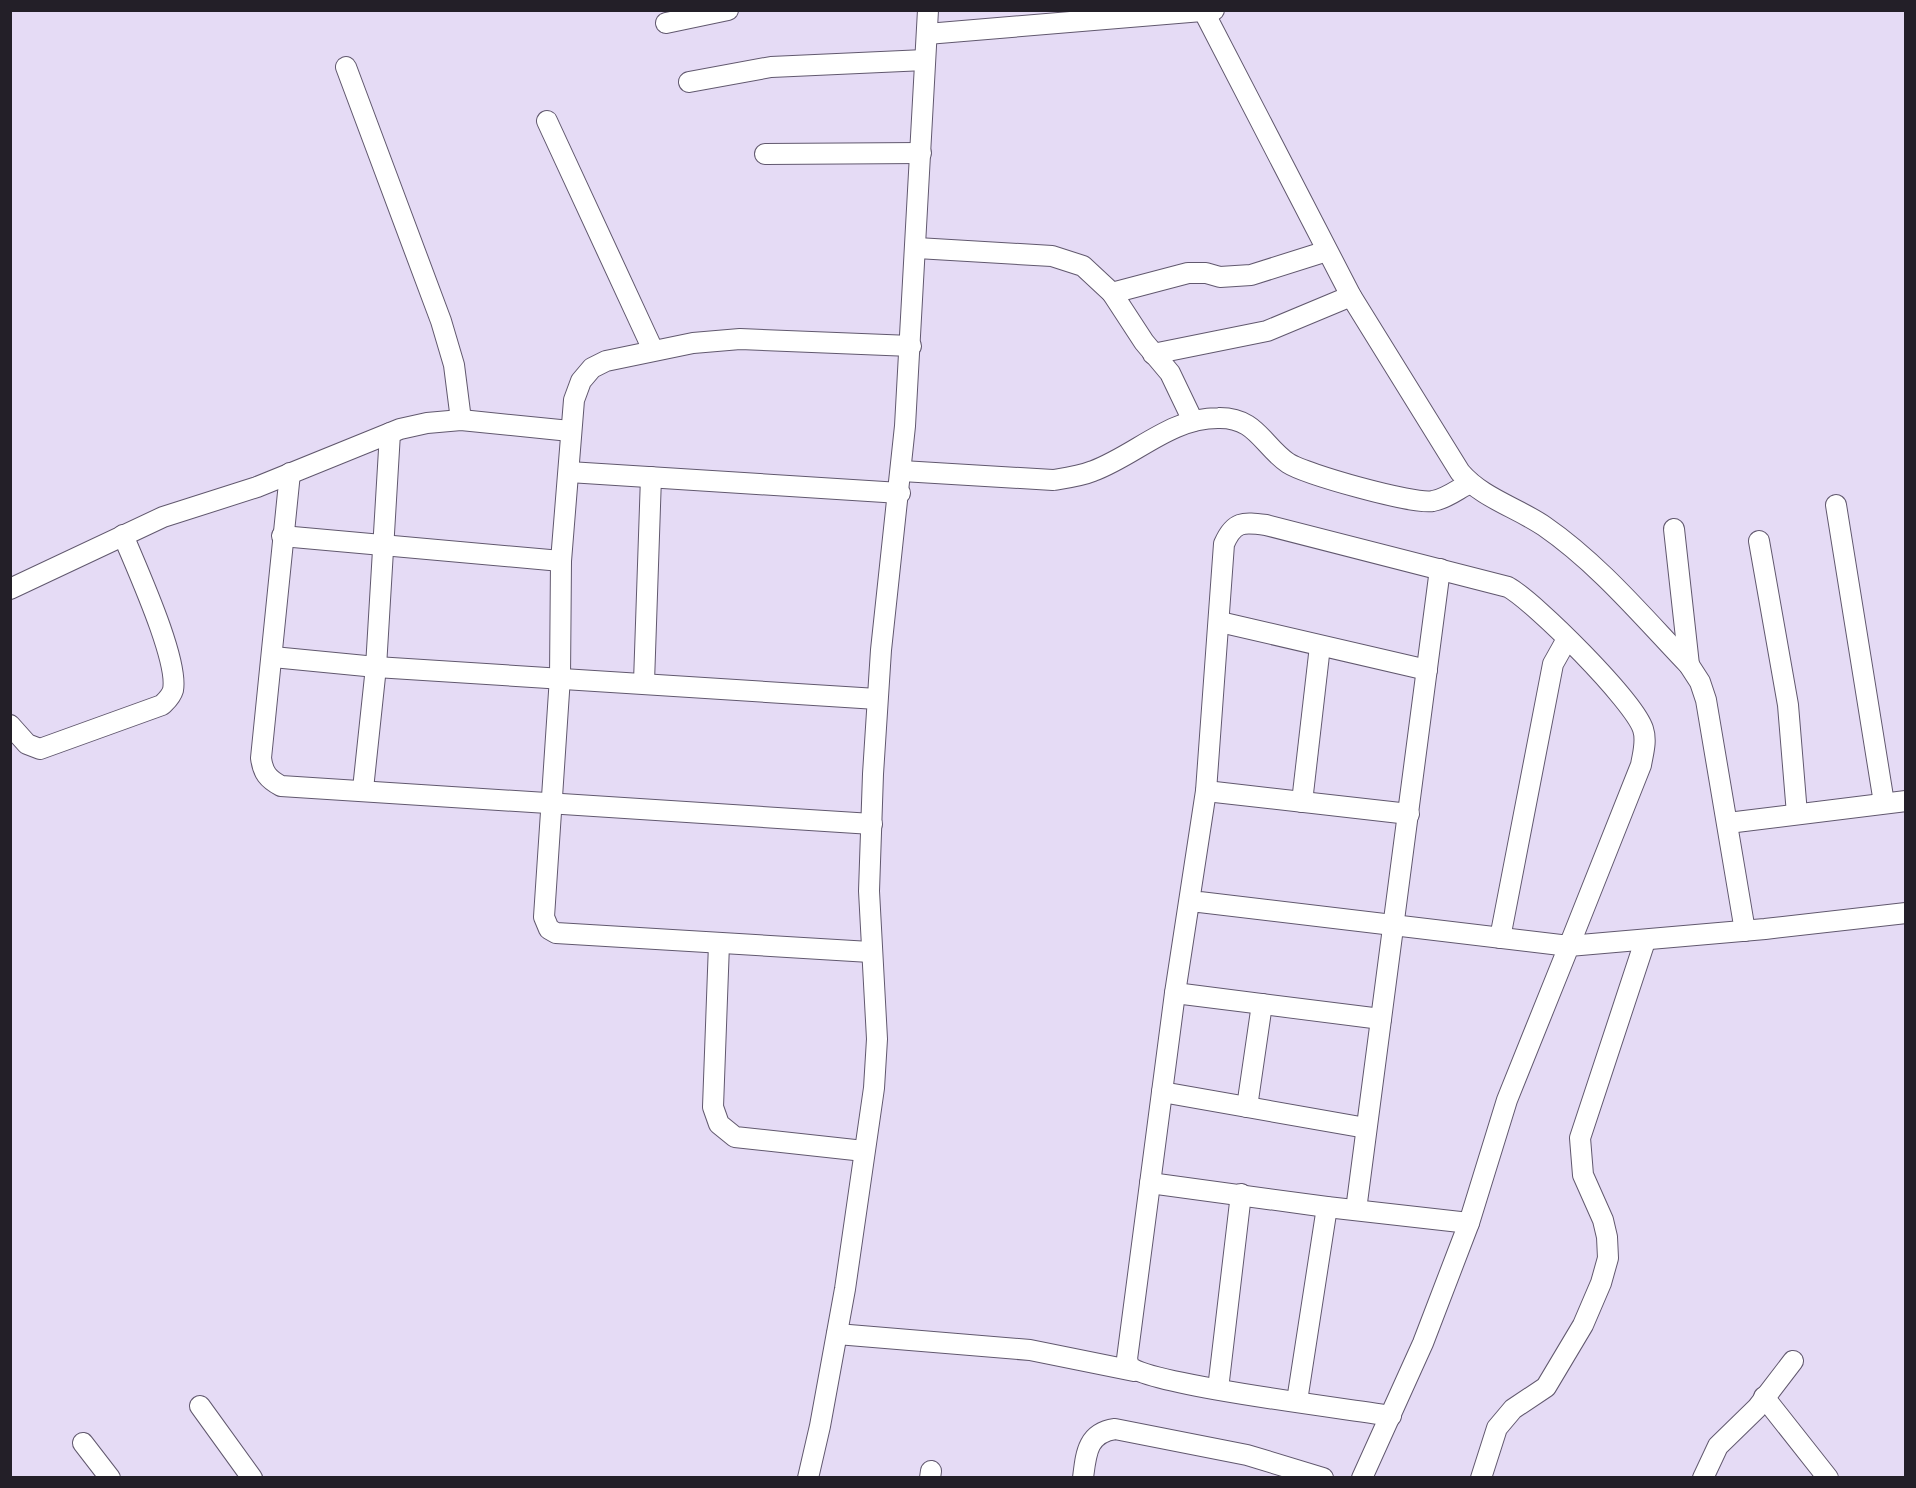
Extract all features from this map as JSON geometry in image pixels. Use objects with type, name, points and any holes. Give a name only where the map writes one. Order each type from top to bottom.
[{"type":"street","points":[[666,23],[728,10]]},
{"type":"street","points":[[808,1478],[837,1334],[874,1088],[877,1039],[870,952],[869,891],[877,699],[902,471],[917,248],[928,10]]},
{"type":"street","points":[[927,34],[1209,11],[1351,296],[1470,483],[1543,525],[1591,563],[1689,665],[1700,682],[1706,700],[1745,932]]},
{"type":"street","points":[[689,82],[771,67],[925,60]]},
{"type":"street","points":[[346,67],[441,321],[454,365],[460,420]]},
{"type":"street","points":[[547,120],[653,350]]},
{"type":"street","points":[[765,154],[921,153]]},
{"type":"street","points":[[917,248],[1052,256],[1083,266],[1112,293],[1153,354],[1170,373],[1193,421]]},
{"type":"street","points":[[1112,293],[1188,273],[1206,273],[1220,277],[1251,275],[1327,251]]},
{"type":"street","points":[[1153,354],[1267,331],[1351,296]]},
{"type":"street","points":[[870,952],[556,933],[549,929],[544,916],[560,677],[561,561],[569,472],[570,431],[577,391],[581,381],[592,368],[606,361],[653,350],[740,339],[911,346]]},
{"type":"street","points":[[902,471],[1053,480],[1094,471],[1153,438],[1193,421],[1219,417],[1254,428],[1277,455],[1290,465],[1350,484],[1416,501],[1432,501],[1470,483]]},
{"type":"street","points":[[10,589],[163,517],[257,487],[390,433],[427,423],[460,420],[570,431]]},
{"type":"street","points":[[363,789],[376,666],[390,433]]},
{"type":"street","points":[[569,472],[900,493]]},
{"type":"street","points":[[290,473],[261,758],[263,770],[270,780],[281,786],[363,789],[872,824]]},
{"type":"street","points":[[644,682],[651,477]]},
{"type":"street","points":[[1836,505],[1884,803]]},
{"type":"street","points":[[1134,1371],[1127,1359],[1175,993],[1206,792],[1224,544],[1230,530],[1245,522],[1266,525],[1490,581],[1522,595],[1567,639],[1636,715],[1643,727],[1646,740],[1641,765],[1507,1100],[1469,1223],[1424,1343],[1362,1478]]},
{"type":"street","points":[[1674,529],[1689,665]]},
{"type":"street","points":[[10,725],[27,744],[40,749],[162,705],[170,698],[174,681],[163,638],[123,535]]},
{"type":"street","points":[[282,536],[561,561]]},
{"type":"street","points":[[1759,541],[1788,705],[1797,814]]},
{"type":"street","points":[[1356,1210],[1395,926],[1440,568]]},
{"type":"street","points":[[1220,622],[1427,670]]},
{"type":"street","points":[[1500,938],[1553,664],[1567,639]]},
{"type":"street","points":[[1302,802],[1320,646]]},
{"type":"street","points":[[273,657],[376,666],[877,699]]},
{"type":"street","points":[[1206,792],[1409,813]]},
{"type":"street","points":[[1728,823],[1905,801]]},
{"type":"street","points":[[1191,901],[1569,946],[1745,932],[1905,913]]},
{"type":"street","points":[[1481,1478],[1497,1428],[1514,1409],[1546,1387],[1583,1325],[1601,1283],[1608,1258],[1607,1237],[1603,1220],[1583,1175],[1579,1149],[1580,1138],[1645,941]]},
{"type":"street","points":[[719,944],[713,1107],[719,1124],[726,1132],[747,1140],[864,1151]]},
{"type":"street","points":[[1175,993],[1381,1019]]},
{"type":"street","points":[[1247,1107],[1262,1004]]},
{"type":"street","points":[[1162,1092],[1366,1128]]},
{"type":"street","points":[[1150,1183],[1469,1223]]},
{"type":"street","points":[[1218,1389],[1241,1194]]},
{"type":"street","points":[[1297,1401],[1327,1207]]},
{"type":"street","points":[[837,1334],[1030,1350],[1218,1389],[1391,1416]]},
{"type":"street","points":[[1703,1478],[1718,1446],[1764,1397],[1793,1361]]},
{"type":"street","points":[[1764,1397],[1828,1478]]},
{"type":"street","points":[[200,1406],[252,1478]]},
{"type":"street","points":[[1083,1478],[1090,1443],[1096,1435],[1114,1429],[1247,1455],[1323,1478]]},
{"type":"street","points":[[83,1443],[110,1478]]}]
